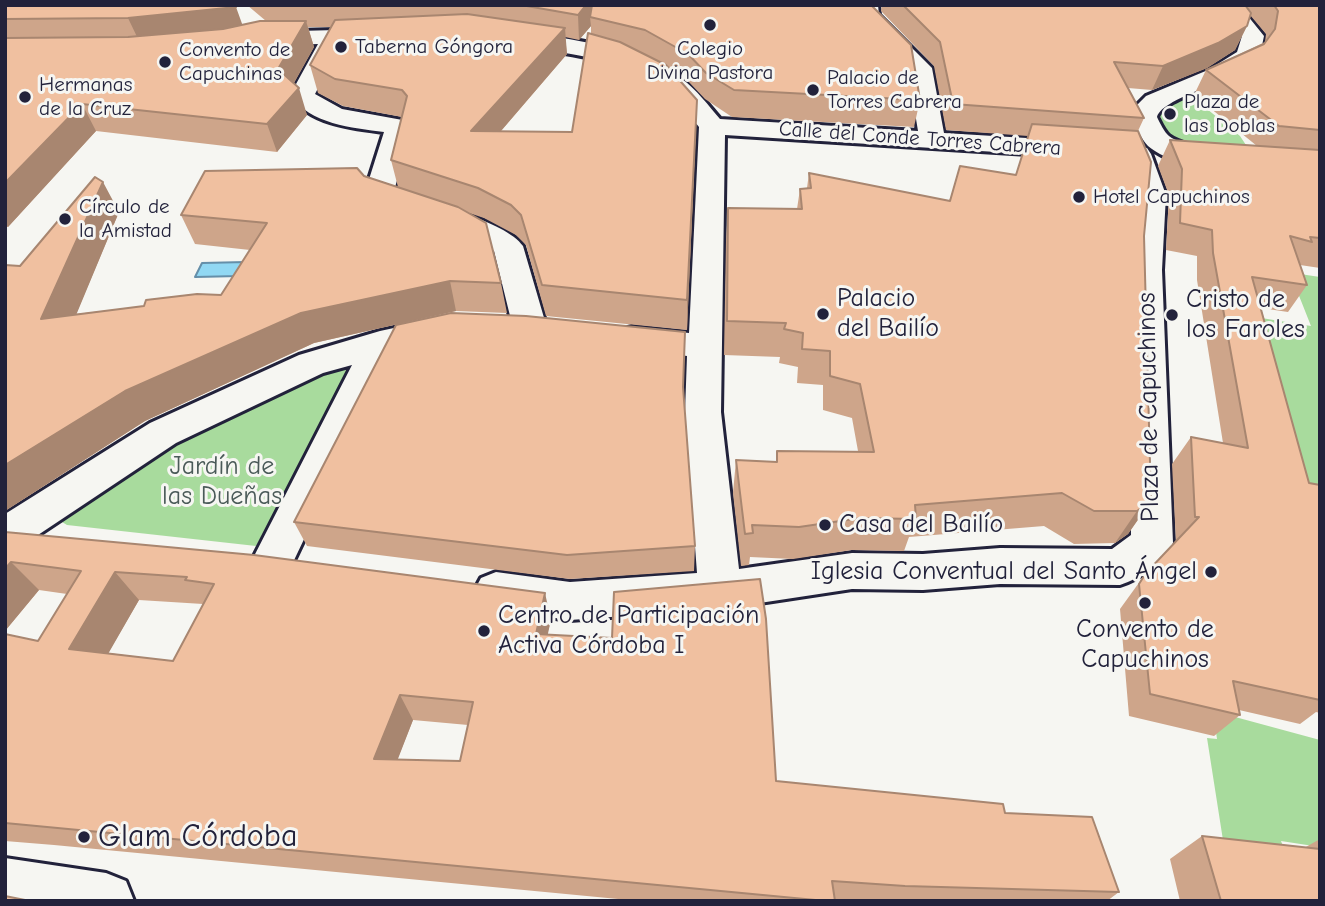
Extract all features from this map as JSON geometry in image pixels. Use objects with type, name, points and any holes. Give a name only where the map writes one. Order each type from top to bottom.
[{"type":"street","points":[[867,5],[868,18],[920,68],[932,139]]},
{"type":"street","points":[[1120,162],[1149,106],[1216,75],[1248,55],[1253,36],[1228,5]]},
{"type":"street","points":[[247,21],[268,37]]},
{"type":"street","points":[[587,50],[603,31]]},
{"type":"street","points":[[461,587],[570,601],[720,590],[703,412],[712,127],[677,87],[636,63],[587,50],[485,33]]},
{"type":"street","points":[[232,45],[268,37],[402,35]]},
{"type":"street","points":[[5,537],[163,433],[311,364],[380,343],[457,325],[543,329],[508,246],[476,228],[383,197],[379,192],[399,127],[335,116],[307,102],[302,94],[333,37]]},
{"type":"street","name":"Calle del Conde Torres Cabrera","points":[[712,127],[932,139],[1120,162],[1219,161]]},
{"type":"street","name":"Plaza de Capuchinos","points":[[720,590],[852,571],[923,572],[1000,566],[1120,567],[1153,543],[1146,270],[1152,195],[1120,162]]},
{"type":"street","points":[[598,335],[706,346]]},
{"type":"street","points":[[272,562],[380,343]]},
{"type":"street","points":[[5,537],[59,543]]},
{"type":"street","points":[[5,886],[106,901]]},
{"type":"green space","points":[[1190,95],[1240,136],[1250,151],[1196,150],[1163,135],[1153,110],[1159,104]]},
{"type":"green space","points":[[1280,271],[1320,277],[1320,487],[1300,483],[1249,316],[1311,326],[1292,278]]},
{"type":"green space","name":"Jardín de las Dueñas","points":[[362,359],[256,546],[67,525],[62,522],[63,515],[166,438],[308,377]]},
{"type":"green space","points":[[1213,711],[1320,740],[1320,847],[1281,841],[1289,862],[1225,853],[1207,738],[1217,739]]},
{"type":"water","points":[[246,262],[239,276],[195,277],[202,263]]},
{"type":"building","points":[[5,5],[236,7],[128,18],[5,19]]},
{"type":"building","points":[[521,5],[586,5],[578,15]]},
{"type":"building","points":[[592,5],[871,5],[911,45],[920,100],[734,90],[706,73],[688,54],[645,30],[590,17]]},
{"type":"building","points":[[903,5],[1245,5],[1251,13],[1247,26],[1218,43],[1163,66],[1114,62],[1144,118],[953,104],[940,42]]},
{"type":"building","points":[[1274,5],[1320,5],[1320,130],[1279,126],[1206,70],[1264,44],[1275,29],[1278,11]]},
{"type":"building","points":[[467,14],[565,28],[471,131],[572,132],[588,33],[620,42],[666,65],[697,100],[687,300],[542,285],[521,215],[511,205],[478,188],[391,160],[407,96],[402,90],[335,79],[310,65],[335,20]]},
{"type":"building","points":[[260,21],[306,21],[278,69],[299,88],[267,124],[82,104],[5,183],[5,38],[128,37],[223,29]]},
{"type":"building","points":[[1032,124],[1138,131],[1151,162],[1144,236],[1151,501],[1137,511],[1094,511],[1062,493],[915,505],[916,519],[861,518],[799,527],[752,525],[753,533],[745,534],[736,460],[777,462],[777,451],[874,452],[860,384],[830,376],[830,351],[802,349],[803,333],[784,329],[786,323],[727,321],[728,208],[802,209],[800,189],[811,188],[809,173],[950,201],[960,166],[1016,175]]},
{"type":"building","points":[[1170,140],[1320,150],[1320,238],[1310,237],[1312,242],[1290,236],[1307,285],[1252,277],[1309,483],[1320,485],[1320,700],[1233,681],[1240,715],[1150,694],[1139,584],[1146,573],[1199,517],[1195,517],[1191,437],[1248,448],[1213,253],[1212,230],[1180,223],[1182,169]]},
{"type":"building","points":[[357,168],[364,176],[458,207],[486,223],[501,283],[450,281],[301,313],[125,391],[5,465],[5,265],[20,266],[95,177],[103,182],[41,319],[144,306],[146,300],[197,294],[221,295],[267,223],[181,215],[205,171]]},
{"type":"building","points":[[451,313],[526,316],[685,332],[683,387],[695,546],[567,555],[294,522],[396,325]]},
{"type":"building","points":[[5,532],[254,555],[545,593],[536,634],[612,638],[614,592],[760,579],[766,619],[776,781],[1003,804],[1005,813],[1092,817],[1119,892],[905,886],[832,881],[835,901],[826,901],[5,823],[5,634],[38,641],[81,571],[11,562],[5,569]],"holes":[[[115,572],[187,577],[185,580],[214,584],[173,661],[69,649]],[[400,695],[473,702],[460,761],[374,759]]]},
{"type":"building","points":[[1202,836],[1320,849],[1320,901],[1221,901]]},
{"type":"building","points":[[5,896],[30,901],[5,901]]},
{"type":"place","name":"Colegio Divina Pastora","points":[[710,25]]},
{"type":"place","name":"Taberna Góngora","points":[[341,47]]},
{"type":"place","name":"Convento de Capuchinas","points":[[165,62]]},
{"type":"place","name":"Palacio de Torres Cabrera","points":[[813,90]]},
{"type":"place","name":"Hermanas de la Cruz","points":[[25,97]]},
{"type":"place","name":"Plaza de las Doblas","points":[[1170,114]]},
{"type":"place","name":"Hotel Capuchinos","points":[[1079,197]]},
{"type":"place","name":"Círculo de la Amistad","points":[[65,219]]},
{"type":"place","name":"Palacio del Bailío","points":[[823,314]]},
{"type":"place","name":"Cristo de los Faroles","points":[[1172,315]]},
{"type":"place","name":"Casa del Bailío","points":[[825,525]]},
{"type":"place","name":"Iglesia Conventual del Santo Ángel","points":[[1211,572]]},
{"type":"place","name":"Convento de Capuchinos","points":[[1145,603]]},
{"type":"place","name":"Centro de Participación Activa Córdoba I","points":[[484,631]]},
{"type":"place","name":"Glam Córdoba","points":[[84,837]]}]
